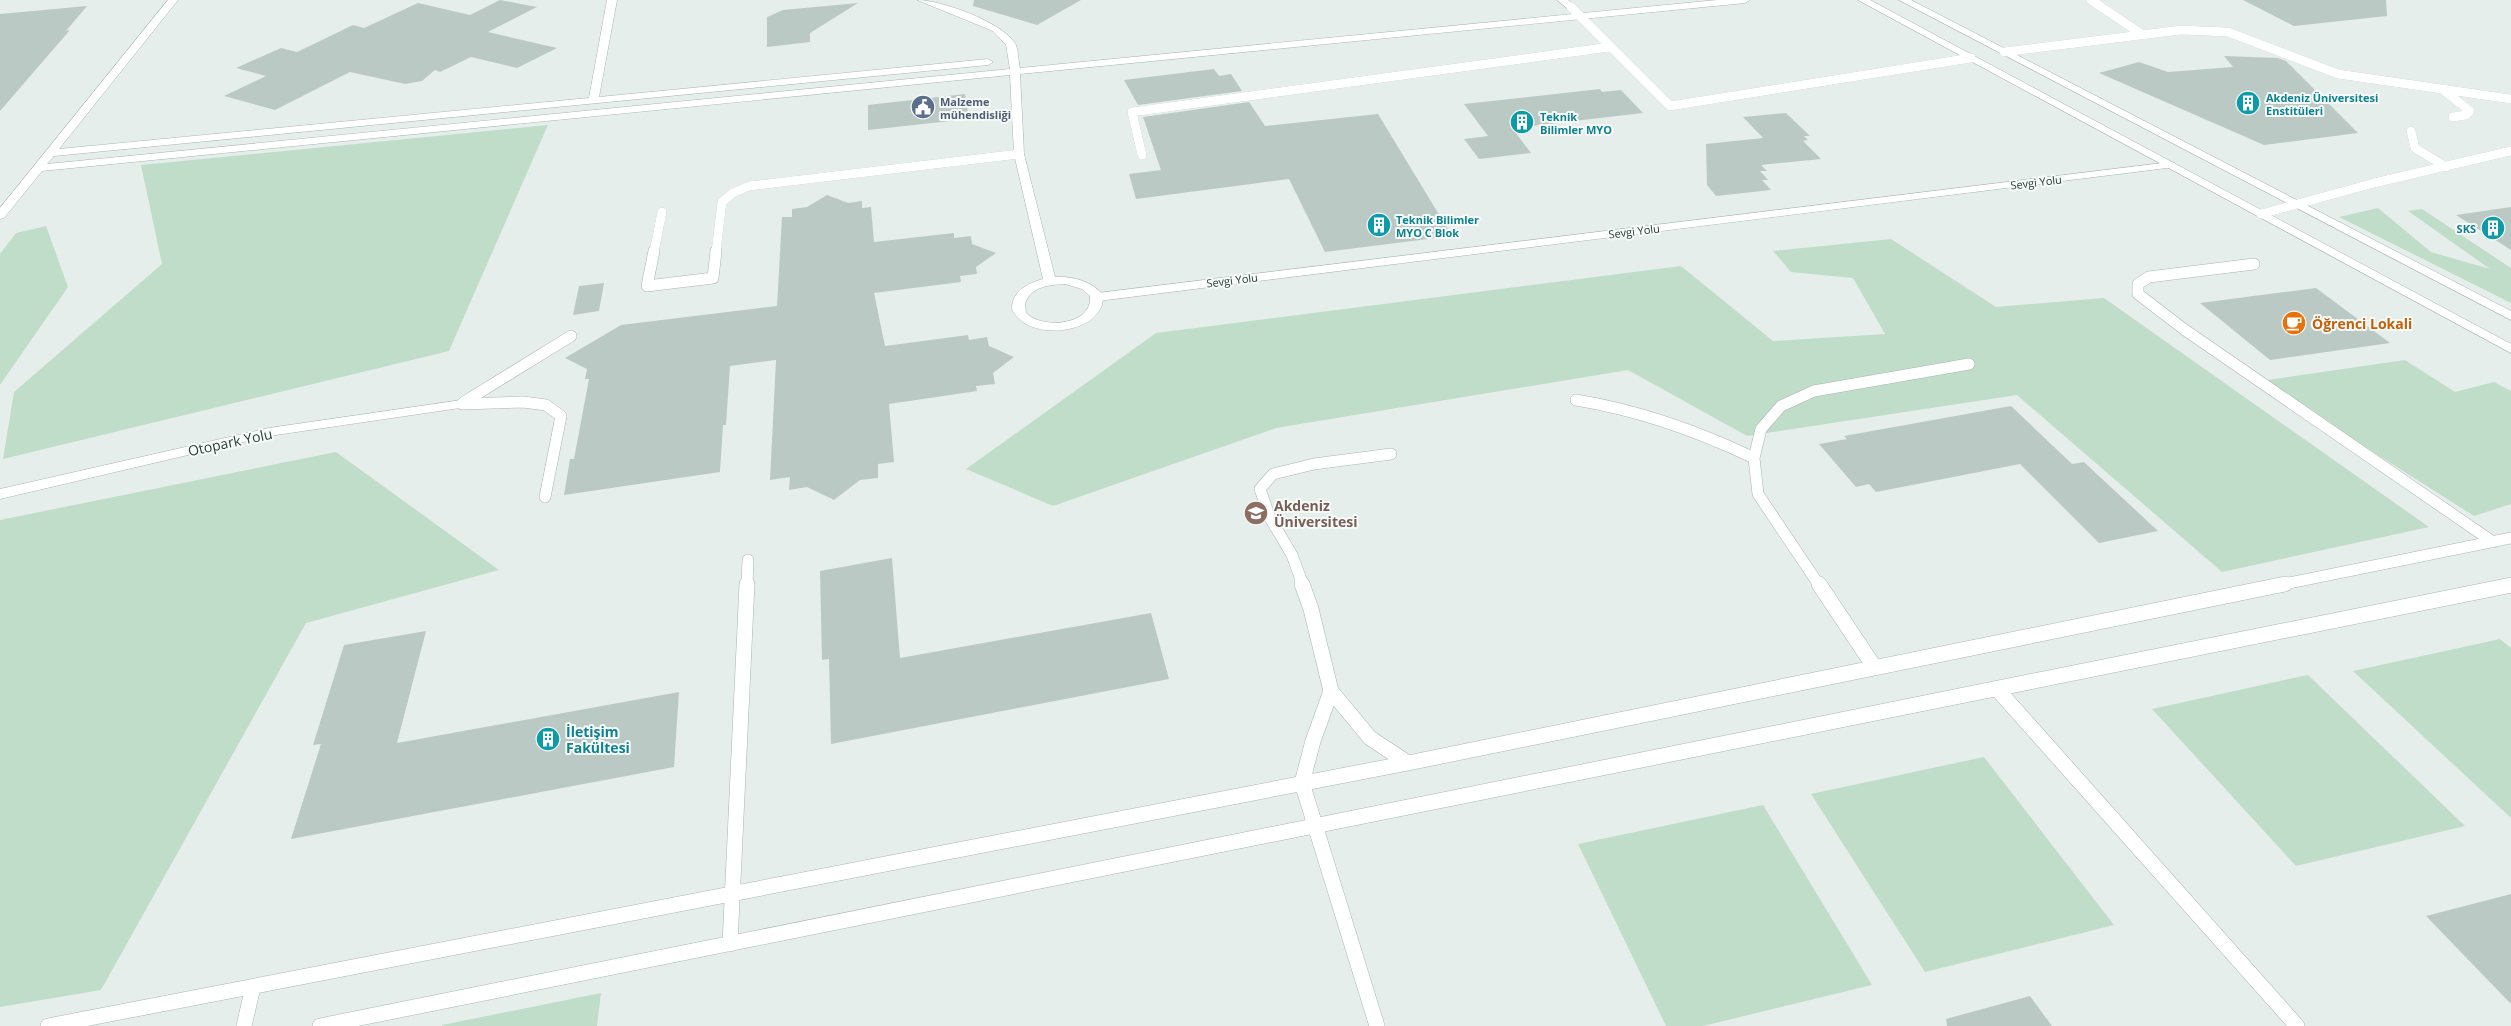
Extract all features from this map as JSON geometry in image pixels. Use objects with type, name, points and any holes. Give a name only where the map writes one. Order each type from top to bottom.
[{"type":"street","points":[[0,216],[173,0]]},
{"type":"street","points":[[593,102],[612,0]]},
{"type":"street","points":[[922,0],[996,29],[1011,44],[1010,62],[1019,154],[1050,281]]},
{"type":"street","points":[[1562,0],[1571,7]]},
{"type":"street","points":[[1293,34],[1649,0]]},
{"type":"street","points":[[51,153],[1010,62],[1582,16],[1745,0]]},
{"type":"street","points":[[1863,0],[2511,349]]},
{"type":"street","points":[[1903,0],[2511,316]]},
{"type":"street","points":[[39,168],[1010,62]]},
{"type":"street","name":"Sevgi Yolu","points":[[1098,296],[2171,165]]},
{"type":"street","points":[[1066,280],[1081,283],[1092,289],[1098,296],[1098,306],[1092,314],[1080,321],[1065,326],[1041,325],[1023,318],[1017,310],[1018,301],[1024,292],[1036,285],[1050,281],[1066,280]]},
{"type":"street","name":"Otopark Yolu","points":[[0,494],[269,432],[462,404]]},
{"type":"lane","points":[[2091,0],[2143,35]]},
{"type":"lane","points":[[1571,7],[1670,106],[1971,58]]},
{"type":"lane","points":[[2004,52],[2182,30],[2228,32],[2338,74],[2511,99]]},
{"type":"lane","points":[[1142,155],[1132,112],[1610,48]]},
{"type":"lane","points":[[2441,89],[2470,111],[2466,115],[2453,118]]},
{"type":"lane","points":[[2411,131],[2415,148],[2446,167]]},
{"type":"lane","points":[[2261,214],[2374,183],[2511,151]]},
{"type":"lane","points":[[662,212],[647,286],[712,278],[722,202],[732,193],[749,186],[1019,154]]},
{"type":"lane","points":[[927,165],[929,175]]},
{"type":"lane","points":[[2254,264],[2149,277],[2138,284],[2138,294],[2185,330],[2493,542]]},
{"type":"lane","points":[[462,404],[571,336]]},
{"type":"lane","points":[[1875,668],[1758,494],[1753,475],[1752,457],[1756,440],[1768,418],[1785,403],[1798,396],[1814,391],[1970,364]]},
{"type":"lane","points":[[1576,400],[1652,414],[1707,435],[1752,457]]},
{"type":"lane","points":[[462,404],[523,402],[546,405],[561,416],[545,497]]},
{"type":"lane","points":[[1391,454],[1314,464],[1273,474],[1260,489],[1270,518],[1292,554],[1311,609],[1331,691],[1370,738],[1408,763]]},
{"type":"lane","points":[[48,1026],[1408,763],[2511,538]]},
{"type":"lane","points":[[730,944],[748,560]]},
{"type":"lane","points":[[320,1026],[2511,586]]},
{"type":"lane","points":[[1997,689],[2297,1026]]},
{"type":"lane","points":[[1331,691],[1302,783],[1377,1026]]},
{"type":"lane","points":[[244,1026],[253,987]]},
{"type":"green space","points":[[548,125],[449,351],[3,459],[14,392],[162,264],[141,165]]},
{"type":"green space","points":[[2378,208],[2431,252],[2490,269],[2408,211],[2422,209],[2511,268],[2511,303],[2339,217]]},
{"type":"green space","points":[[46,226],[68,287],[0,385],[0,254],[16,233]]},
{"type":"green space","points":[[1891,239],[1996,307],[2104,298],[2429,527],[2222,572],[2017,395],[1747,436],[1628,370],[1276,428],[1053,506],[966,469],[1156,333],[1681,266],[1773,341],[1885,334],[1853,278],[1791,272],[1773,251]]},
{"type":"green space","points":[[2405,360],[2455,392],[2494,382],[2511,391],[2511,504],[2474,516],[2261,381]]},
{"type":"green space","points":[[336,452],[499,570],[306,623],[101,990],[0,1007],[0,520]]},
{"type":"green space","points":[[2500,639],[2511,648],[2511,818],[2353,671]]},
{"type":"green space","points":[[2308,675],[2465,826],[2296,866],[2152,709]]},
{"type":"green space","points":[[1984,757],[2114,925],[1925,972],[1811,794]]},
{"type":"green space","points":[[1763,805],[1872,985],[1703,1026],[1666,1026],[1578,844]]},
{"type":"green space","points":[[601,993],[597,1026],[442,1026],[442,1025]]},
{"type":"building","points":[[500,0],[537,7],[488,32],[557,48],[517,68],[471,57],[440,72],[435,70],[422,81],[405,84],[350,72],[275,110],[224,96],[266,76],[236,68],[281,48],[297,52],[353,25],[364,28],[418,3],[470,15]]},
{"type":"building","points":[[974,0],[1081,0],[1037,25],[973,6]]},
{"type":"building","points":[[2243,0],[2386,0],[2387,16],[2294,26]]},
{"type":"building","points":[[858,3],[810,33],[810,42],[767,47],[767,17],[783,10]]},
{"type":"building","points":[[87,6],[66,31],[70,30],[0,111],[0,14]]},
{"type":"building","name":"Akdeniz Üniversitesi Enstitüleri","points":[[2224,56],[2278,58],[2286,61],[2358,133],[2264,145],[2099,73],[2139,62],[2168,72],[2233,67]]},
{"type":"building","points":[[1214,69],[1219,76],[1231,74],[1242,91],[1138,105],[1124,80]]},
{"type":"building","name":"Teknik Bilimler MYO","points":[[1600,89],[1602,92],[1621,90],[1643,113],[1512,128],[1531,153],[1479,159],[1464,139],[1488,136],[1464,104]]},
{"type":"building","points":[[965,94],[969,119],[868,130],[868,105]]},
{"type":"building","points":[[1249,102],[1265,126],[1378,114],[1452,236],[1325,252],[1289,179],[1136,199],[1129,174],[1161,170],[1143,117]]},
{"type":"building","points":[[1786,113],[1810,136],[1804,136],[1808,140],[1803,141],[1821,159],[1761,165],[1767,171],[1760,171],[1768,180],[1762,180],[1771,190],[1716,196],[1707,185],[1706,144],[1763,138],[1743,117]]},
{"type":"building","points":[[827,195],[848,203],[862,201],[862,208],[871,207],[874,242],[954,233],[954,238],[971,236],[972,244],[996,253],[976,267],[977,274],[960,276],[961,282],[874,293],[885,346],[968,335],[969,340],[987,337],[989,346],[1014,357],[993,373],[995,384],[976,386],[977,391],[889,404],[894,462],[878,464],[878,478],[860,480],[834,500],[807,487],[789,490],[790,477],[770,480],[776,360],[730,366],[726,425],[723,425],[720,472],[564,495],[570,459],[574,459],[589,379],[585,379],[587,369],[565,358],[621,325],[777,306],[782,217],[792,217],[792,209],[807,207]]},
{"type":"building","name":"SKS","points":[[2511,207],[2511,250],[2456,215]]},
{"type":"building","points":[[604,283],[599,311],[573,315],[579,286]]},
{"type":"building","name":"Öğrenci Lokali","points":[[2316,288],[2390,343],[2270,360],[2200,303]]},
{"type":"building","points":[[2011,406],[2072,464],[2084,462],[2158,531],[2099,543],[2020,464],[1876,492],[1869,484],[1856,487],[1819,444],[1847,439],[1844,436]]},
{"type":"building","points":[[892,558],[900,658],[1151,613],[1169,679],[831,744],[829,659],[822,660],[820,571]]},
{"type":"building","name":"İletişim Fakültesi","points":[[426,631],[397,743],[679,692],[674,767],[291,839],[321,744],[313,745],[344,645]]},
{"type":"building","points":[[2511,894],[2511,1004],[2426,916]]},
{"type":"building","points":[[2030,996],[2052,1026],[1947,1026],[1946,1019]]},
{"type":"place","name":"Akdeniz Üniversitesi Enstitüleri","points":[[2248,103]]},
{"type":"place","name":"Malzeme mühendisliği","points":[[923,107]]},
{"type":"place","name":"Teknik Bilimler MYO","points":[[1522,122]]},
{"type":"place","name":"Teknik Bilimler MYO C Blok","points":[[1379,225]]},
{"type":"place","name":"SKS","points":[[2493,228]]},
{"type":"place","name":"Öğrenci Lokali","points":[[2294,323]]},
{"type":"place","name":"Akdeniz Üniversitesi","points":[[1256,513]]},
{"type":"place","name":"İletişim Fakültesi","points":[[548,739]]}]
